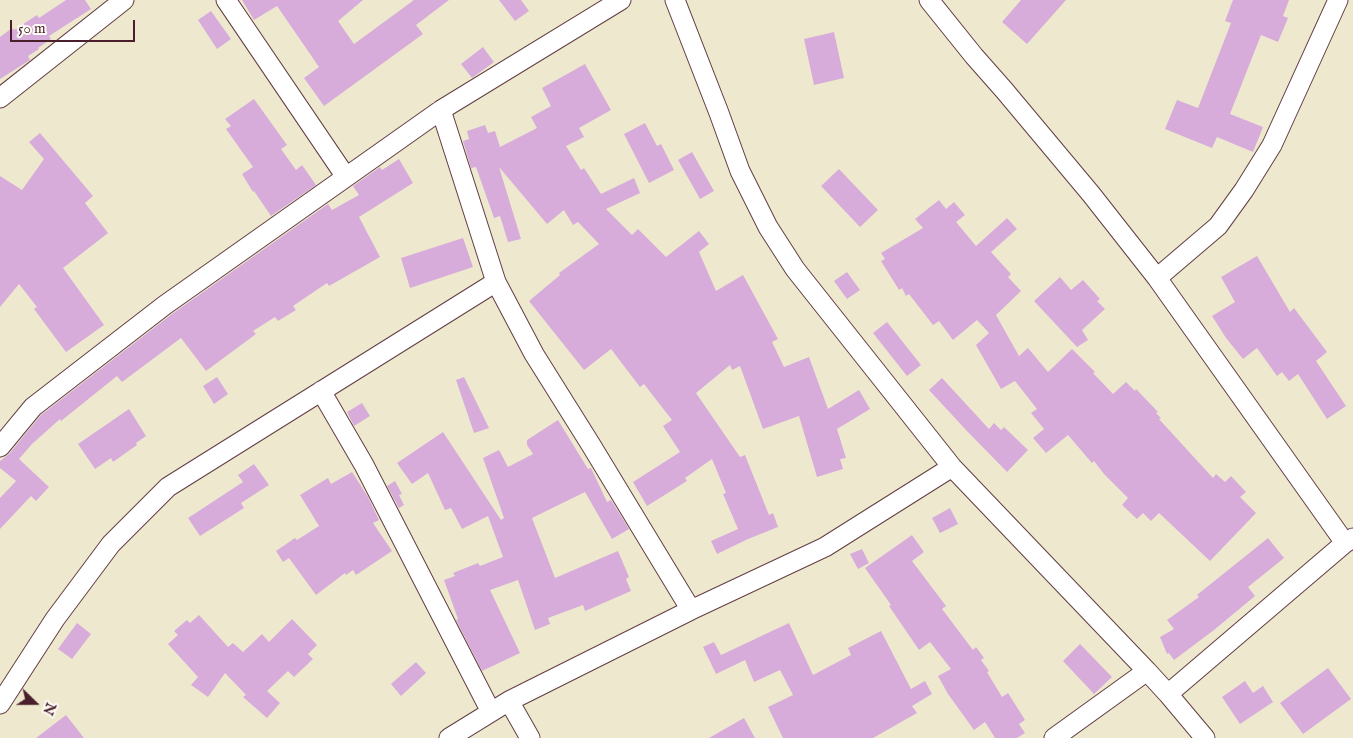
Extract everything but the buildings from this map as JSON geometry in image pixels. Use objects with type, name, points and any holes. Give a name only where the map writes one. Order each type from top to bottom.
[{"type":"street","points":[[0,98],[124,0]]},
{"type":"street","points":[[226,0],[346,177]]},
{"type":"street","points":[[0,447],[33,407],[165,305],[441,110],[621,0]]},
{"type":"street","points":[[675,0],[740,171],[768,227],[795,269],[952,467],[1147,671],[1205,738]]},
{"type":"street","points":[[1157,278],[1218,226],[1244,190],[1272,145],[1338,0]]},
{"type":"street","points":[[937,3],[1157,278],[1349,540],[1168,694]]},
{"type":"street","points":[[441,110],[496,282],[534,354],[691,610]]},
{"type":"street","points":[[0,704],[55,619],[111,544],[168,487],[496,282]]},
{"type":"street","points":[[321,391],[368,473],[491,712]]},
{"type":"street","points":[[449,738],[509,701],[691,610],[825,547],[952,467]]},
{"type":"street","points":[[1054,738],[1147,671]]},
{"type":"street","points":[[509,701],[530,738]]}]
